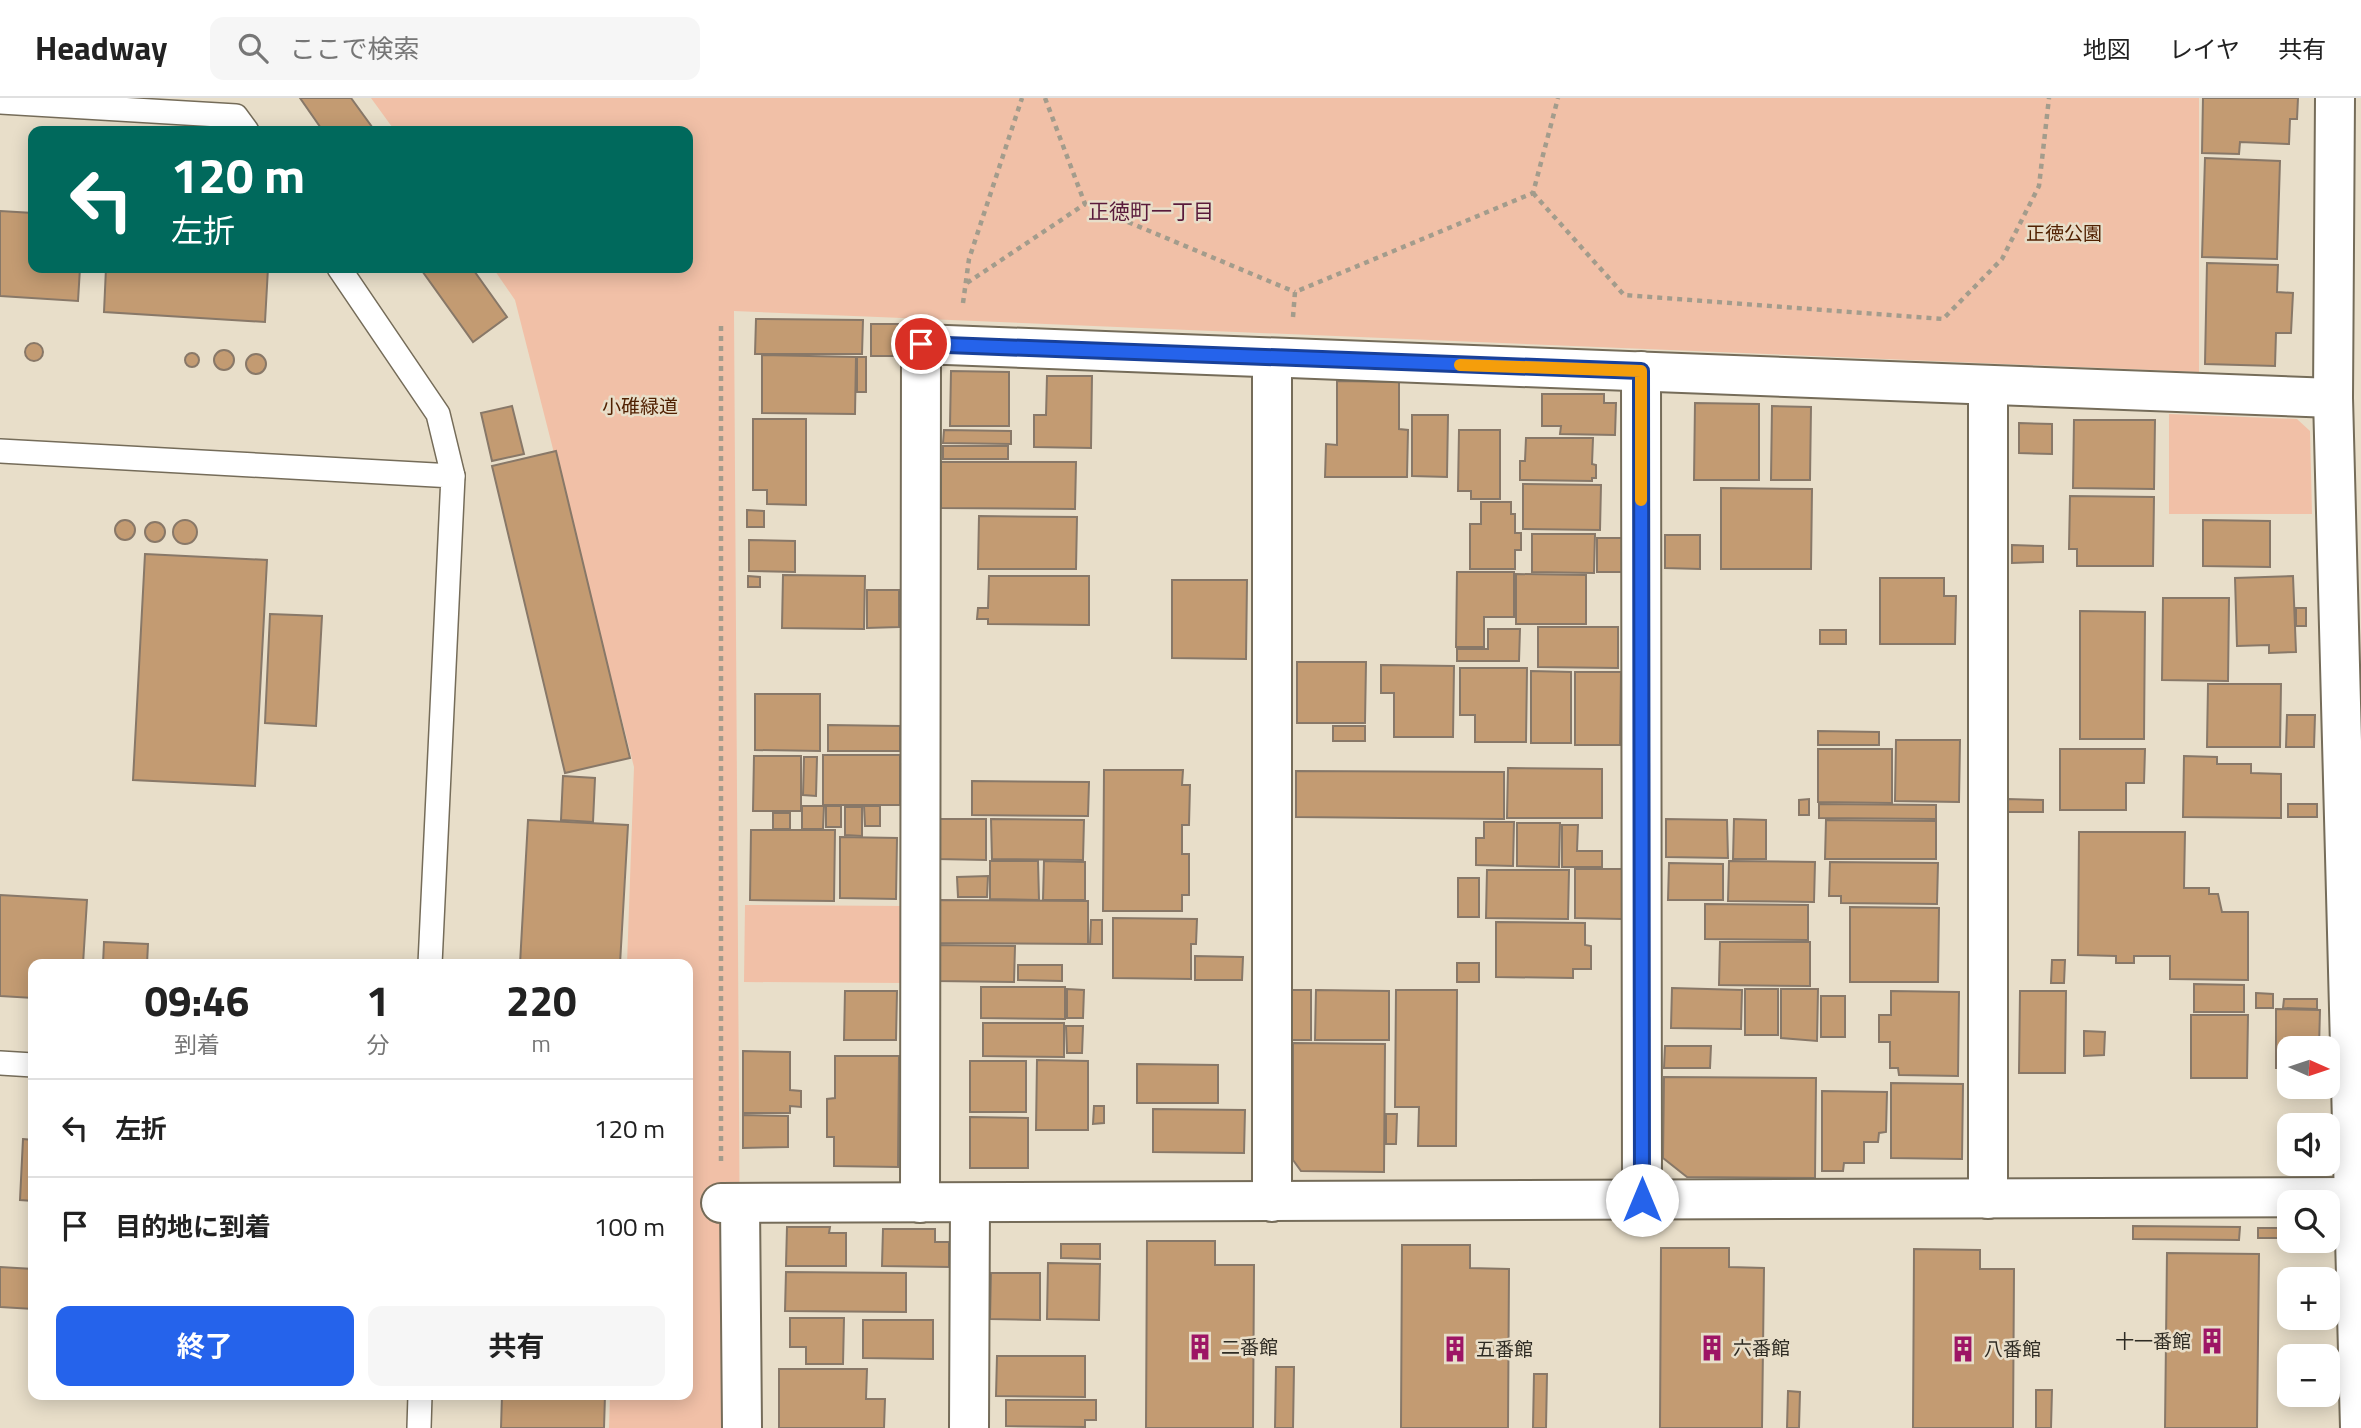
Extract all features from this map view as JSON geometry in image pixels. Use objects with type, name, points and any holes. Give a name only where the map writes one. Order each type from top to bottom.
[{"type":"street","points":[[2335,98],[2333,398],[2360,1428]]},
{"type":"street","points":[[920,1203],[921,344],[2333,398]]},
{"type":"street","points":[[1272,1202],[1281,358]]},
{"type":"street","points":[[1641,371],[1642,1200]]},
{"type":"street","points":[[1988,385],[1988,1199]]},
{"type":"street","points":[[742,1428],[731,1204],[2355,1197]]},
{"type":"street","points":[[969,1428],[970,1203]]},
{"type":"lane","points":[[0,102],[236,116],[243,126]]},
{"type":"lane","points":[[342,273],[438,414],[453,476],[430,959]]},
{"type":"lane","points":[[0,451],[453,476]]},
{"type":"lane","points":[[0,1063],[28,1065]]},
{"type":"lane","points":[[419,1400],[419,1428]]},
{"type":"path","points":[[957,346],[969,259],[1022,98]]},
{"type":"path","points":[[1045,98],[1085,204],[1294,292],[1533,193]]},
{"type":"path","points":[[1533,193],[1558,98]]},
{"type":"path","points":[[1533,193],[1625,295],[1943,319],[2002,260],[2039,186],[2049,98]]},
{"type":"path","points":[[966,284],[1085,204]]},
{"type":"path","points":[[1281,358],[1294,292]]},
{"type":"path","points":[[721,321],[731,1204]]},
{"type":"green space","name":"正徳公園","points":[[371,98],[2199,98],[2199,372],[734,311],[741,1428],[609,1428],[610,1400],[693,1400],[693,959],[627,959],[634,767],[515,300],[496,273],[693,273],[693,126],[391,126]]},
{"type":"green space","points":[[2169,414],[2297,419],[2310,431],[2312,514],[2169,514]]},
{"type":"green space","points":[[745,905],[903,906],[902,983],[744,982]]},
{"type":"building","points":[[300,98],[351,98],[371,126],[320,126]]},
{"type":"building","points":[[2203,98],[2298,98],[2297,119],[2290,119],[2289,144],[2240,142],[2239,154],[2202,153]]},
{"type":"building","points":[[2205,158],[2280,161],[2277,259],[2202,257]]},
{"type":"building","points":[[0,211],[28,213],[28,273],[80,273],[78,301],[0,296]]},
{"type":"building","points":[[2207,263],[2278,265],[2277,292],[2293,293],[2291,333],[2276,333],[2275,366],[2205,364]]},
{"type":"building","points":[[106,273],[268,273],[265,322],[104,312]]},
{"type":"building","points":[[424,273],[476,273],[507,317],[473,342]]},
{"type":"building","points":[[756,319],[863,320],[862,354],[755,354]]},
{"type":"building","points":[[871,324],[898,324],[898,356],[871,356]]},
{"type":"building","points":[[34,343],[40,346],[43,352],[40,358],[34,361],[28,358],[25,352],[28,346]]},
{"type":"building","points":[[224,350],[231,353],[234,360],[231,367],[224,370],[217,367],[214,360],[217,353]]},
{"type":"building","points":[[189,353],[195,353],[199,360],[195,367],[189,367],[185,363],[185,357]]},
{"type":"building","points":[[256,354],[263,357],[266,364],[263,371],[256,374],[249,371],[246,364],[249,357]]},
{"type":"building","points":[[762,355],[856,357],[855,414],[762,413]]},
{"type":"building","points":[[857,357],[866,357],[866,392],[857,392]]},
{"type":"building","points":[[951,371],[1009,372],[1009,426],[950,426]]},
{"type":"building","points":[[1047,376],[1092,376],[1091,448],[1034,447],[1034,415],[1046,415]]},
{"type":"building","points":[[1337,381],[1399,382],[1399,429],[1408,430],[1407,477],[1325,477],[1326,444],[1337,445]]},
{"type":"building","points":[[1542,394],[1604,394],[1604,403],[1616,403],[1615,435],[1560,434],[1561,426],[1542,426]]},
{"type":"building","points":[[1695,403],[1759,404],[1759,480],[1694,480]]},
{"type":"building","points":[[512,406],[524,454],[492,461],[481,413]]},
{"type":"building","points":[[1772,406],[1811,407],[1810,480],[1771,480]]},
{"type":"building","points":[[1412,415],[1448,415],[1447,477],[1412,476]]},
{"type":"building","points":[[753,419],[806,419],[806,505],[767,504],[767,490],[753,490]]},
{"type":"building","points":[[2074,420],[2155,420],[2154,489],[2073,488]]},
{"type":"building","points":[[2019,423],[2052,424],[2052,454],[2019,453]]},
{"type":"building","points":[[944,430],[1011,431],[1011,444],[943,443]]},
{"type":"building","points":[[1459,430],[1500,430],[1500,499],[1471,499],[1471,491],[1458,491]]},
{"type":"building","points":[[1526,438],[1593,438],[1592,464],[1596,465],[1596,478],[1592,478],[1592,481],[1520,480],[1520,461],[1525,461]]},
{"type":"building","points":[[943,446],[1008,446],[1008,459],[943,459]]},
{"type":"building","points":[[556,451],[630,758],[565,773],[492,466]]},
{"type":"building","points":[[941,462],[1076,462],[1075,509],[941,508]]},
{"type":"building","points":[[1523,484],[1601,485],[1600,530],[1523,529]]},
{"type":"building","points":[[1721,488],[1812,489],[1811,569],[1721,569]]},
{"type":"building","points":[[2070,496],[2154,497],[2153,566],[2077,566],[2077,549],[2069,549]]},
{"type":"building","points":[[1481,502],[1511,502],[1511,514],[1515,514],[1515,533],[1521,533],[1521,550],[1515,550],[1515,569],[1470,569],[1470,524],[1481,524]]},
{"type":"building","points":[[747,510],[764,511],[764,527],[747,527]]},
{"type":"building","points":[[979,516],[1077,517],[1076,569],[978,569]]},
{"type":"building","points":[[125,520],[132,523],[135,530],[132,537],[125,540],[118,537],[115,530],[118,523]]},
{"type":"building","points":[[185,520],[194,523],[197,532],[194,541],[185,544],[176,541],[173,532],[176,523]]},
{"type":"building","points":[[2203,520],[2270,521],[2270,567],[2203,566]]},
{"type":"building","points":[[151,522],[159,522],[165,532],[159,542],[151,542],[145,536],[145,528]]},
{"type":"building","points":[[1532,534],[1595,534],[1594,573],[1532,572]]},
{"type":"building","points":[[1665,535],[1700,535],[1700,569],[1665,568]]},
{"type":"building","points":[[1597,538],[1622,538],[1622,572],[1597,572]]},
{"type":"building","points":[[749,540],[795,541],[795,572],[749,571]]},
{"type":"building","points":[[2012,545],[2043,546],[2043,562],[2012,563]]},
{"type":"building","points":[[145,554],[267,560],[255,786],[133,780]]},
{"type":"building","points":[[1457,572],[1514,572],[1514,617],[1484,617],[1484,647],[1456,647]]},
{"type":"building","points":[[1516,574],[1586,575],[1586,624],[1516,624]]},
{"type":"building","points":[[783,575],[865,576],[864,629],[782,628]]},
{"type":"building","points":[[748,576],[760,577],[760,587],[748,587]]},
{"type":"building","points":[[989,576],[1089,576],[1089,625],[988,624],[988,619],[977,619],[978,608],[988,608]]},
{"type":"building","points":[[2293,576],[2296,652],[2269,653],[2269,645],[2237,646],[2235,578]]},
{"type":"building","points":[[1880,578],[1944,578],[1944,596],[1956,596],[1955,644],[1880,644]]},
{"type":"building","points":[[1172,580],[1247,580],[1246,659],[1172,658]]},
{"type":"building","points":[[867,590],[899,590],[899,627],[867,628]]},
{"type":"building","points":[[2163,598],[2229,598],[2228,681],[2162,680]]},
{"type":"building","points":[[2296,608],[2306,608],[2306,626],[2296,626]]},
{"type":"building","points":[[2080,611],[2145,612],[2144,739],[2080,739]]},
{"type":"building","points":[[270,614],[322,616],[316,726],[265,723]]},
{"type":"building","points":[[1538,627],[1618,627],[1618,668],[1538,667]]},
{"type":"building","points":[[1488,629],[1520,629],[1519,661],[1457,661],[1457,649],[1488,649]]},
{"type":"building","points":[[1820,630],[1846,630],[1846,644],[1820,644]]},
{"type":"building","points":[[1297,662],[1366,662],[1365,723],[1297,723]]},
{"type":"building","points":[[1381,665],[1454,666],[1453,737],[1394,737],[1394,693],[1381,693]]},
{"type":"building","points":[[1460,668],[1527,668],[1526,742],[1475,742],[1475,715],[1460,715]]},
{"type":"building","points":[[1531,671],[1571,672],[1571,743],[1531,743]]},
{"type":"building","points":[[1575,672],[1621,672],[1620,745],[1575,745]]},
{"type":"building","points":[[2208,684],[2281,684],[2280,747],[2207,747]]},
{"type":"building","points":[[755,694],[820,694],[820,751],[755,750]]},
{"type":"building","points":[[2287,715],[2315,715],[2314,747],[2286,747]]},
{"type":"building","points":[[828,725],[900,726],[900,751],[828,751]]},
{"type":"building","points":[[1333,726],[1365,726],[1365,741],[1333,741]]},
{"type":"building","points":[[1818,731],[1879,732],[1879,745],[1818,745]]},
{"type":"building","points":[[1896,740],[1960,740],[1959,802],[1895,801]]},
{"type":"building","points":[[1818,749],[1892,749],[1892,803],[1818,802]]},
{"type":"building","points":[[2060,749],[2145,749],[2144,783],[2126,783],[2126,810],[2060,810]]},
{"type":"building","points":[[823,755],[900,755],[900,805],[823,805]]},
{"type":"building","points":[[754,756],[801,756],[801,811],[753,811]]},
{"type":"building","points":[[2184,756],[2217,757],[2217,764],[2251,764],[2251,773],[2281,774],[2281,818],[2183,817]]},
{"type":"building","points":[[804,757],[817,757],[816,796],[803,795]]},
{"type":"building","points":[[1508,768],[1602,769],[1602,818],[1507,818]]},
{"type":"building","points":[[1104,770],[1183,770],[1182,785],[1190,785],[1189,825],[1182,825],[1182,854],[1189,854],[1189,895],[1182,895],[1182,911],[1103,911]]},
{"type":"building","points":[[1296,771],[1504,772],[1504,819],[1296,817]]},
{"type":"building","points":[[563,776],[595,778],[593,822],[561,820]]},
{"type":"building","points":[[972,781],[1089,782],[1088,816],[972,815]]},
{"type":"building","points":[[1809,799],[1809,815],[1799,815],[1799,800]]},
{"type":"building","points":[[2007,799],[2043,800],[2043,812],[2007,812]]},
{"type":"building","points":[[1819,804],[1936,805],[1936,819],[1819,818]]},
{"type":"building","points":[[2288,804],[2317,804],[2317,817],[2288,817]]},
{"type":"building","points":[[802,806],[824,806],[823,829],[802,829]]},
{"type":"building","points":[[826,806],[841,806],[841,827],[826,827]]},
{"type":"building","points":[[864,806],[880,806],[880,826],[865,826]]},
{"type":"building","points":[[845,807],[862,807],[862,836],[845,835]]},
{"type":"building","points":[[773,813],[790,813],[790,829],[773,829]]},
{"type":"building","points":[[938,819],[986,819],[986,860],[938,859]]},
{"type":"building","points":[[991,819],[1084,820],[1083,860],[992,859]]},
{"type":"building","points":[[1666,819],[1727,820],[1728,858],[1666,857]]},
{"type":"building","points":[[1734,819],[1766,820],[1766,859],[1733,859]]},
{"type":"building","points":[[528,820],[628,825],[620,959],[520,959]]},
{"type":"building","points":[[1826,820],[1936,821],[1936,859],[1825,859]]},
{"type":"building","points":[[1484,822],[1514,822],[1513,866],[1476,865],[1476,838],[1484,838]]},
{"type":"building","points":[[1517,823],[1560,823],[1559,867],[1517,866]]},
{"type":"building","points":[[1562,825],[1578,825],[1577,851],[1602,851],[1602,867],[1562,867]]},
{"type":"building","points":[[751,830],[835,830],[834,901],[750,900]]},
{"type":"building","points":[[2079,832],[2185,832],[2184,888],[2209,888],[2209,894],[2218,894],[2222,912],[2248,912],[2248,980],[2170,979],[2170,956],[2134,956],[2134,963],[2116,963],[2116,956],[2078,955]]},
{"type":"building","points":[[840,837],[897,838],[896,899],[840,898]]},
{"type":"building","points":[[990,861],[1038,861],[1039,900],[990,899]]},
{"type":"building","points":[[1044,861],[1085,862],[1085,900],[1043,900]]},
{"type":"building","points":[[1729,861],[1815,862],[1814,902],[1728,901]]},
{"type":"building","points":[[1830,862],[1938,863],[1937,904],[1841,903],[1841,896],[1829,896]]},
{"type":"building","points":[[1669,863],[1723,864],[1723,900],[1668,900]]},
{"type":"building","points":[[1575,869],[1622,869],[1622,919],[1575,918]]},
{"type":"building","points":[[1487,870],[1569,870],[1568,919],[1486,918]]},
{"type":"building","points":[[988,876],[987,897],[958,897],[957,877]]},
{"type":"building","points":[[1458,878],[1479,878],[1479,917],[1458,917]]},
{"type":"building","points":[[0,895],[87,900],[83,959],[28,959],[28,998],[0,996]]},
{"type":"building","points":[[937,900],[1088,901],[1088,944],[937,943]]},
{"type":"building","points":[[1705,904],[1808,905],[1808,940],[1705,939]]},
{"type":"building","points":[[1850,907],[1939,908],[1938,982],[1850,982]]},
{"type":"building","points":[[1113,918],[1197,919],[1196,944],[1191,944],[1191,979],[1113,978]]},
{"type":"building","points":[[1091,920],[1102,920],[1102,944],[1090,944]]},
{"type":"building","points":[[1496,922],[1585,923],[1585,945],[1591,946],[1591,969],[1573,969],[1573,978],[1496,977]]},
{"type":"building","points":[[104,942],[148,944],[147,959],[103,959]]},
{"type":"building","points":[[1720,942],[1810,942],[1810,986],[1719,985]]},
{"type":"building","points":[[936,945],[1015,946],[1014,982],[936,981]]},
{"type":"building","points":[[1195,956],[1243,957],[1242,980],[1195,980]]},
{"type":"building","points":[[2052,960],[2065,960],[2064,983],[2051,983]]},
{"type":"building","points":[[1457,963],[1479,963],[1479,982],[1457,982]]},
{"type":"building","points":[[1018,965],[1062,965],[1062,981],[1018,980]]},
{"type":"building","points":[[2194,984],[2244,985],[2244,1012],[2194,1012]]},
{"type":"building","points":[[981,987],[1065,987],[1065,1019],[981,1018]]},
{"type":"building","points":[[1672,988],[1742,990],[1741,1029],[1671,1028]]},
{"type":"building","points":[[1067,989],[1084,990],[1083,1018],[1067,1018]]},
{"type":"building","points":[[1745,989],[1778,989],[1778,1035],[1745,1035]]},
{"type":"building","points":[[1781,989],[1818,989],[1817,1041],[1781,1038]]},
{"type":"building","points":[[1290,990],[1311,990],[1311,1040],[1290,1040]]},
{"type":"building","points":[[1316,990],[1389,991],[1389,1040],[1315,1040]]},
{"type":"building","points":[[1396,990],[1457,990],[1456,1146],[1418,1146],[1419,1107],[1395,1107]]},
{"type":"building","points":[[845,991],[897,991],[896,1040],[844,1040]]},
{"type":"building","points":[[1891,991],[1959,992],[1958,1076],[1899,1075],[1898,1068],[1890,1068],[1890,1042],[1879,1042],[1879,1015],[1891,1015]]},
{"type":"building","points":[[2020,991],[2066,991],[2065,1073],[2019,1073]]},
{"type":"building","points":[[2256,993],[2273,994],[2273,1008],[2256,1008]]},
{"type":"building","points":[[1821,996],[1845,996],[1845,1037],[1821,1037]]},
{"type":"building","points":[[2284,999],[2317,999],[2317,1009],[2283,1008]]},
{"type":"building","points":[[2276,1009],[2320,1010],[2319,1036],[2277,1036],[2276,1068]]},
{"type":"building","points":[[2191,1015],[2248,1015],[2247,1078],[2191,1078]]},
{"type":"building","points":[[983,1023],[1064,1023],[1064,1057],[983,1056]]},
{"type":"building","points":[[1066,1026],[1083,1026],[1082,1053],[1067,1053]]},
{"type":"building","points":[[2084,1031],[2105,1032],[2104,1055],[2084,1056]]},
{"type":"building","points":[[1293,1043],[1385,1044],[1384,1172],[1301,1171],[1293,1160]]},
{"type":"building","points":[[1665,1046],[1711,1046],[1710,1068],[1664,1068]]},
{"type":"building","points":[[743,1051],[790,1052],[790,1090],[801,1091],[801,1107],[790,1106],[790,1113],[743,1113]]},
{"type":"building","points":[[835,1056],[899,1056],[898,1167],[834,1166],[834,1137],[827,1137],[827,1099],[835,1098]]},
{"type":"building","points":[[1037,1060],[1088,1061],[1088,1130],[1036,1130]]},
{"type":"building","points":[[970,1061],[1026,1061],[1026,1112],[970,1112]]},
{"type":"building","points":[[1137,1064],[1218,1065],[1218,1103],[1137,1103]]},
{"type":"building","points":[[1664,1077],[1816,1078],[1815,1178],[1687,1177],[1663,1158]]},
{"type":"building","points":[[1891,1083],[1963,1084],[1962,1159],[1891,1158]]},
{"type":"building","points":[[1822,1091],[1887,1092],[1886,1132],[1879,1133],[1878,1142],[1864,1142],[1864,1163],[1844,1163],[1843,1171],[1822,1171]]},
{"type":"building","points":[[1094,1106],[1104,1106],[1104,1123],[1093,1124]]},
{"type":"building","points":[[1153,1109],[1245,1110],[1244,1153],[1153,1152]]},
{"type":"building","points":[[1386,1114],[1397,1114],[1396,1144],[1386,1144]]},
{"type":"building","points":[[743,1115],[788,1116],[788,1147],[743,1148]]},
{"type":"building","points":[[970,1117],[1028,1118],[1028,1168],[970,1168]]},
{"type":"building","points":[[23,1139],[28,1140],[28,1201],[20,1200]]},
{"type":"building","points":[[2133,1226],[2240,1227],[2239,1240],[2133,1239]]},
{"type":"building","points":[[787,1227],[830,1227],[829,1233],[846,1233],[846,1266],[786,1266]]},
{"type":"building","points":[[2258,1228],[2277,1228],[2277,1238],[2258,1238]]},
{"type":"building","points":[[883,1229],[935,1229],[935,1242],[949,1242],[949,1267],[882,1266]]},
{"type":"building","name":"二番館","points":[[1147,1241],[1215,1241],[1215,1265],[1254,1265],[1253,1428],[1146,1428]]},
{"type":"building","points":[[1061,1244],[1100,1244],[1100,1259],[1061,1258]]},
{"type":"building","name":"五番館","points":[[1402,1245],[1470,1245],[1470,1268],[1509,1269],[1508,1428],[1401,1428]]},
{"type":"building","name":"六番館","points":[[1661,1248],[1729,1248],[1729,1267],[1764,1268],[1762,1428],[1660,1428]]},
{"type":"building","name":"八番館","points":[[1914,1249],[1980,1250],[1980,1269],[2014,1269],[2013,1428],[1913,1428]]},
{"type":"building","name":"十一番館","points":[[2167,1253],[2259,1254],[2257,1428],[2165,1428]]},
{"type":"building","points":[[1048,1263],[1100,1264],[1099,1320],[1047,1319]]},
{"type":"building","points":[[0,1267],[28,1269],[28,1309],[0,1307]]},
{"type":"building","points":[[786,1272],[906,1273],[906,1312],[785,1311]]},
{"type":"building","points":[[991,1273],[1040,1273],[1040,1320],[990,1319]]},
{"type":"building","points":[[790,1318],[844,1318],[843,1364],[806,1364],[806,1347],[790,1347]]},
{"type":"building","points":[[863,1320],[933,1320],[933,1359],[863,1358]]},
{"type":"building","points":[[997,1356],[1085,1356],[1085,1397],[996,1396]]},
{"type":"building","points":[[1276,1367],[1294,1367],[1293,1428],[1275,1428]]},
{"type":"building","points":[[779,1369],[867,1369],[866,1399],[885,1399],[884,1428],[779,1428]]},
{"type":"building","points":[[1534,1374],[1547,1374],[1546,1428],[1533,1428]]},
{"type":"building","points":[[2036,1390],[2052,1390],[2051,1428],[2036,1428]]},
{"type":"building","points":[[1788,1391],[1800,1392],[1799,1428],[1787,1428]]},
{"type":"building","points":[[502,1400],[605,1400],[604,1428],[501,1428]]},
{"type":"building","points":[[1006,1400],[1096,1400],[1096,1420],[1085,1420],[1085,1427],[1006,1426]]},
{"type":"slow traffic","points":[[1460,365],[1641,371],[1641,500]]},
{"type":"place","name":"十一番館","points":[[2212,1341]]},
{"type":"place","name":"二番館","points":[[1200,1347]]},
{"type":"place","name":"六番館","points":[[1712,1348]]},
{"type":"place","name":"五番館","points":[[1455,1349]]},
{"type":"place","name":"八番館","points":[[1963,1349]]},
{"type":"district","name":"正徳町一丁目","points":[[1151,212]]},
{"type":"route","points":[[921,344],[1641,371],[1642,1200]]},
{"type":"park label","name":"小碓緑道","points":[[640,406]]}]
